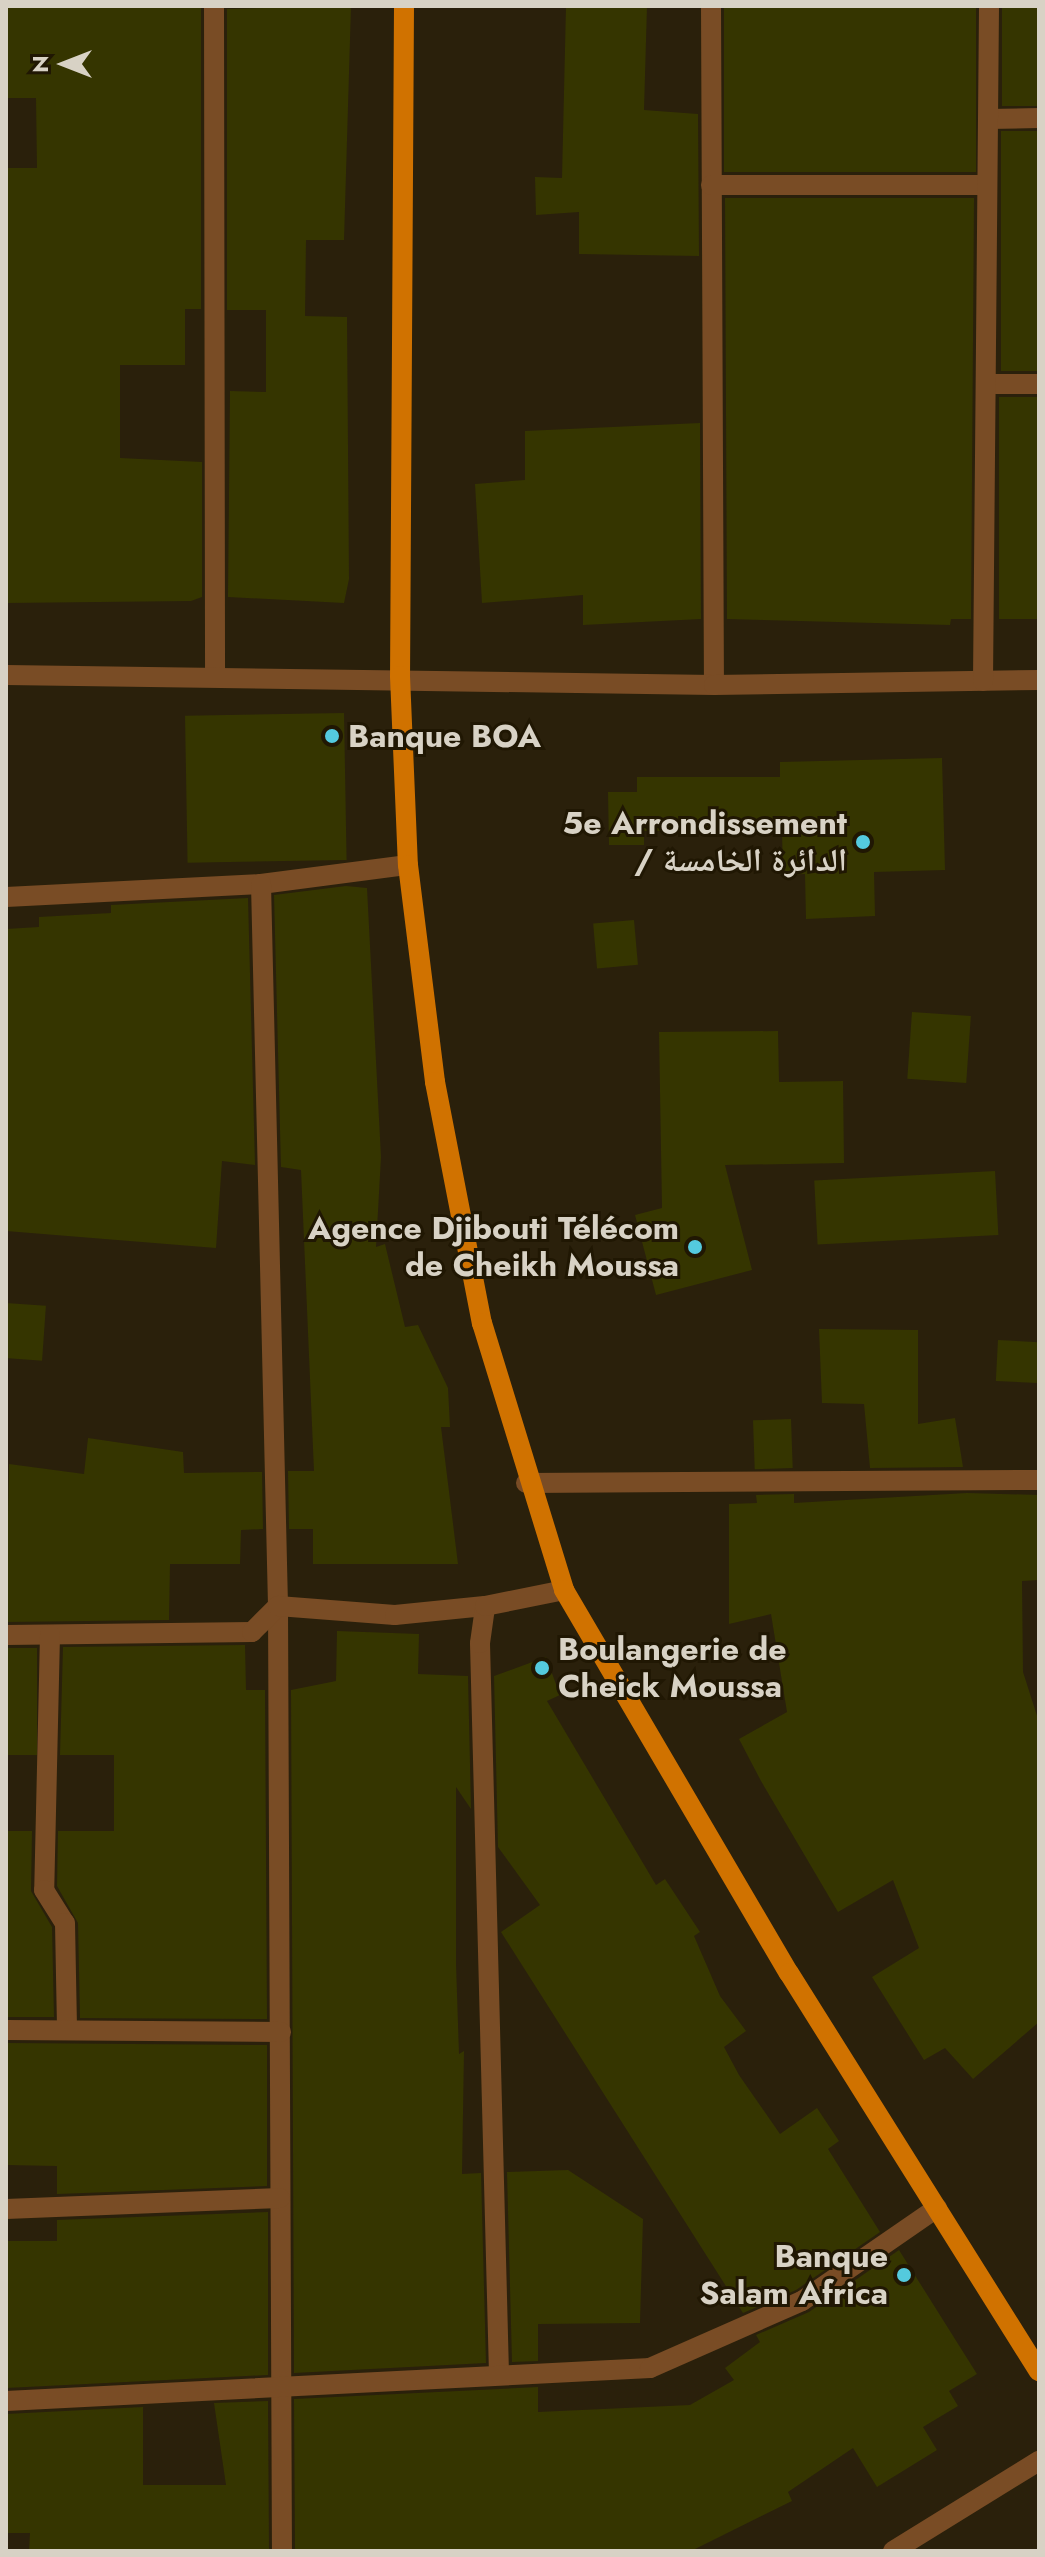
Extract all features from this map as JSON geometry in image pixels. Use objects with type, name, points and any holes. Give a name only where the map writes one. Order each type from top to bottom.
[{"type":"main road","points":[[404,6],[400,676],[408,865],[437,1097],[482,1323],[526,1483],[564,1590],[937,2208],[1039,2371]]},
{"type":"street","points":[[214,6],[215,673]]},
{"type":"street","points":[[711,6],[714,685]]},
{"type":"street","points":[[983,681],[989,6]]},
{"type":"street","points":[[988,119],[1039,118]]},
{"type":"street","points":[[711,185],[987,185]]},
{"type":"street","points":[[986,384],[1039,384]]},
{"type":"street","points":[[6,675],[215,673],[714,685],[1039,680]]},
{"type":"street","points":[[6,897],[261,884],[408,865]]},
{"type":"street","points":[[261,884],[278,1606],[282,2551]]},
{"type":"street","points":[[526,1483],[1039,1480]]},
{"type":"street","points":[[6,1635],[252,1632],[278,1606],[395,1615],[485,1606],[564,1590]]},
{"type":"street","points":[[485,1606],[478,1765],[491,1906],[499,2374]]},
{"type":"street","points":[[50,1635],[44,1890],[65,1923],[67,2027]]},
{"type":"street","points":[[6,2030],[67,2027],[281,2032]]},
{"type":"street","points":[[6,2209],[280,2198]]},
{"type":"street","points":[[6,2401],[499,2374],[625,2372],[735,2336],[802,2301],[937,2208]]},
{"type":"street","points":[[893,2551],[1039,2461]]},
{"type":"building","points":[[6,6],[201,8],[201,309],[185,309],[185,365],[120,365],[120,458],[202,462],[202,597],[191,601],[6,603],[6,193],[8,168],[37,168],[36,98],[6,98]]},
{"type":"building","points":[[351,6],[344,240],[306,240],[305,316],[347,317],[349,579],[344,603],[228,597],[230,391],[266,392],[266,310],[227,310],[227,9]]},
{"type":"building","points":[[566,6],[647,6],[644,110],[698,114],[699,256],[579,254],[579,212],[536,215],[535,177],[562,178]]},
{"type":"building","points":[[724,6],[976,6],[976,172],[724,172]]},
{"type":"building","points":[[1002,6],[1039,6],[1039,106],[1002,106]]},
{"type":"building","points":[[1001,131],[1039,131],[1039,371],[1001,371]]},
{"type":"building","points":[[725,198],[974,198],[971,619],[951,619],[950,625],[727,619]]},
{"type":"building","points":[[999,397],[1039,397],[1039,619],[999,619]]},
{"type":"building","points":[[700,423],[701,619],[583,625],[583,595],[482,603],[475,484],[525,480],[525,431]]},
{"type":"building","points":[[344,713],[347,860],[188,863],[185,716]]},
{"type":"building","points":[[942,758],[945,870],[874,872],[875,916],[806,919],[805,874],[783,875],[782,831],[644,831],[644,845],[609,845],[608,792],[637,792],[637,777],[780,777],[780,762]]},
{"type":"building","points":[[346,886],[367,888],[381,1157],[376,1247],[385,1244],[405,1327],[418,1325],[448,1388],[450,1427],[441,1427],[458,1564],[313,1564],[313,1529],[289,1529],[288,1471],[314,1471],[301,1170],[281,1167],[274,895]]},
{"type":"building","points":[[248,898],[255,1165],[222,1161],[216,1248],[6,1231],[6,929],[39,927],[39,917],[111,913],[111,905]]},
{"type":"building","points":[[634,920],[638,965],[597,968],[593,924]]},
{"type":"building","points":[[912,1012],[971,1016],[966,1083],[907,1079]]},
{"type":"building","points":[[778,1031],[779,1082],[843,1081],[844,1163],[725,1165],[752,1270],[656,1295],[635,1215],[662,1208],[659,1032]]},
{"type":"building","points":[[995,1171],[998,1235],[818,1244],[814,1180]]},
{"type":"building","points":[[6,1303],[46,1306],[42,1361],[6,1358]]},
{"type":"building","points":[[819,1329],[918,1330],[918,1424],[955,1418],[963,1467],[870,1468],[864,1404],[822,1403]]},
{"type":"building","points":[[998,1340],[1039,1342],[1037,1383],[996,1381]]},
{"type":"building","points":[[791,1419],[793,1468],[755,1469],[753,1420]]},
{"type":"building","points":[[88,1438],[183,1452],[184,1473],[262,1472],[263,1529],[241,1530],[240,1564],[170,1564],[169,1620],[6,1622],[9,1464],[84,1474]]},
{"type":"building","points":[[967,1493],[1039,1495],[1039,1580],[1022,1581],[1023,1672],[1039,1722],[1039,2022],[973,2079],[945,2048],[924,2060],[872,1977],[919,1948],[893,1880],[838,1912],[761,1781],[739,1739],[787,1712],[771,1614],[729,1624],[729,1504],[757,1503],[756,1495],[794,1494],[794,1503]]},
{"type":"building","points":[[337,1631],[419,1634],[418,1674],[468,1676],[471,1809],[456,1787],[456,1964],[459,2054],[464,2051],[462,2174],[481,2173],[486,2363],[294,2373],[291,1690],[336,1681]]},
{"type":"building","points":[[245,1645],[246,1690],[265,1690],[267,2019],[80,2018],[78,1923],[57,1886],[58,1831],[114,1831],[114,1755],[60,1755],[63,1647]]},
{"type":"building","points":[[6,1648],[37,1648],[37,1755],[6,1755]]},
{"type":"building","points":[[546,1657],[560,1695],[547,1701],[656,1885],[665,1879],[700,1932],[694,1936],[720,1996],[746,2031],[724,2047],[739,2075],[780,2134],[817,2108],[839,2141],[828,2149],[880,2232],[796,2290],[743,2313],[501,1932],[540,1905],[498,1847],[494,1676]]},
{"type":"building","points":[[6,1831],[32,1831],[31,1891],[52,1927],[54,2017],[6,2017]]},
{"type":"building","points":[[6,2043],[267,2045],[267,2186],[57,2194],[57,2166],[6,2165]]},
{"type":"building","points":[[568,2170],[643,2219],[640,2323],[538,2324],[538,2361],[512,2362],[507,2172]]},
{"type":"building","points":[[268,2212],[268,2375],[6,2388],[6,2241],[57,2241],[57,2220]]},
{"type":"building","points":[[899,2250],[977,2374],[949,2391],[958,2406],[923,2427],[937,2450],[877,2487],[853,2448],[788,2492],[792,2501],[691,2551],[295,2551],[294,2399],[538,2387],[538,2412],[690,2405],[734,2380],[725,2368],[760,2342],[756,2335],[809,2312]]},
{"type":"building","points":[[268,2401],[269,2551],[29,2551],[30,2533],[6,2533],[6,2414],[143,2407],[143,2485],[226,2485],[214,2403]]},
{"type":"place","name":"Banque BOA","points":[[332,736]]},
{"type":"place","name":"5e Arrondissement / الدائرة الخامسة","points":[[863,842]]},
{"type":"place","name":"Agence Djibouti Télécom de Cheikh Moussa","points":[[695,1247]]},
{"type":"place","name":"Boulangerie de Cheick Moussa","points":[[542,1668]]},
{"type":"place","name":"Banque Salam Africa","points":[[904,2275]]}]
